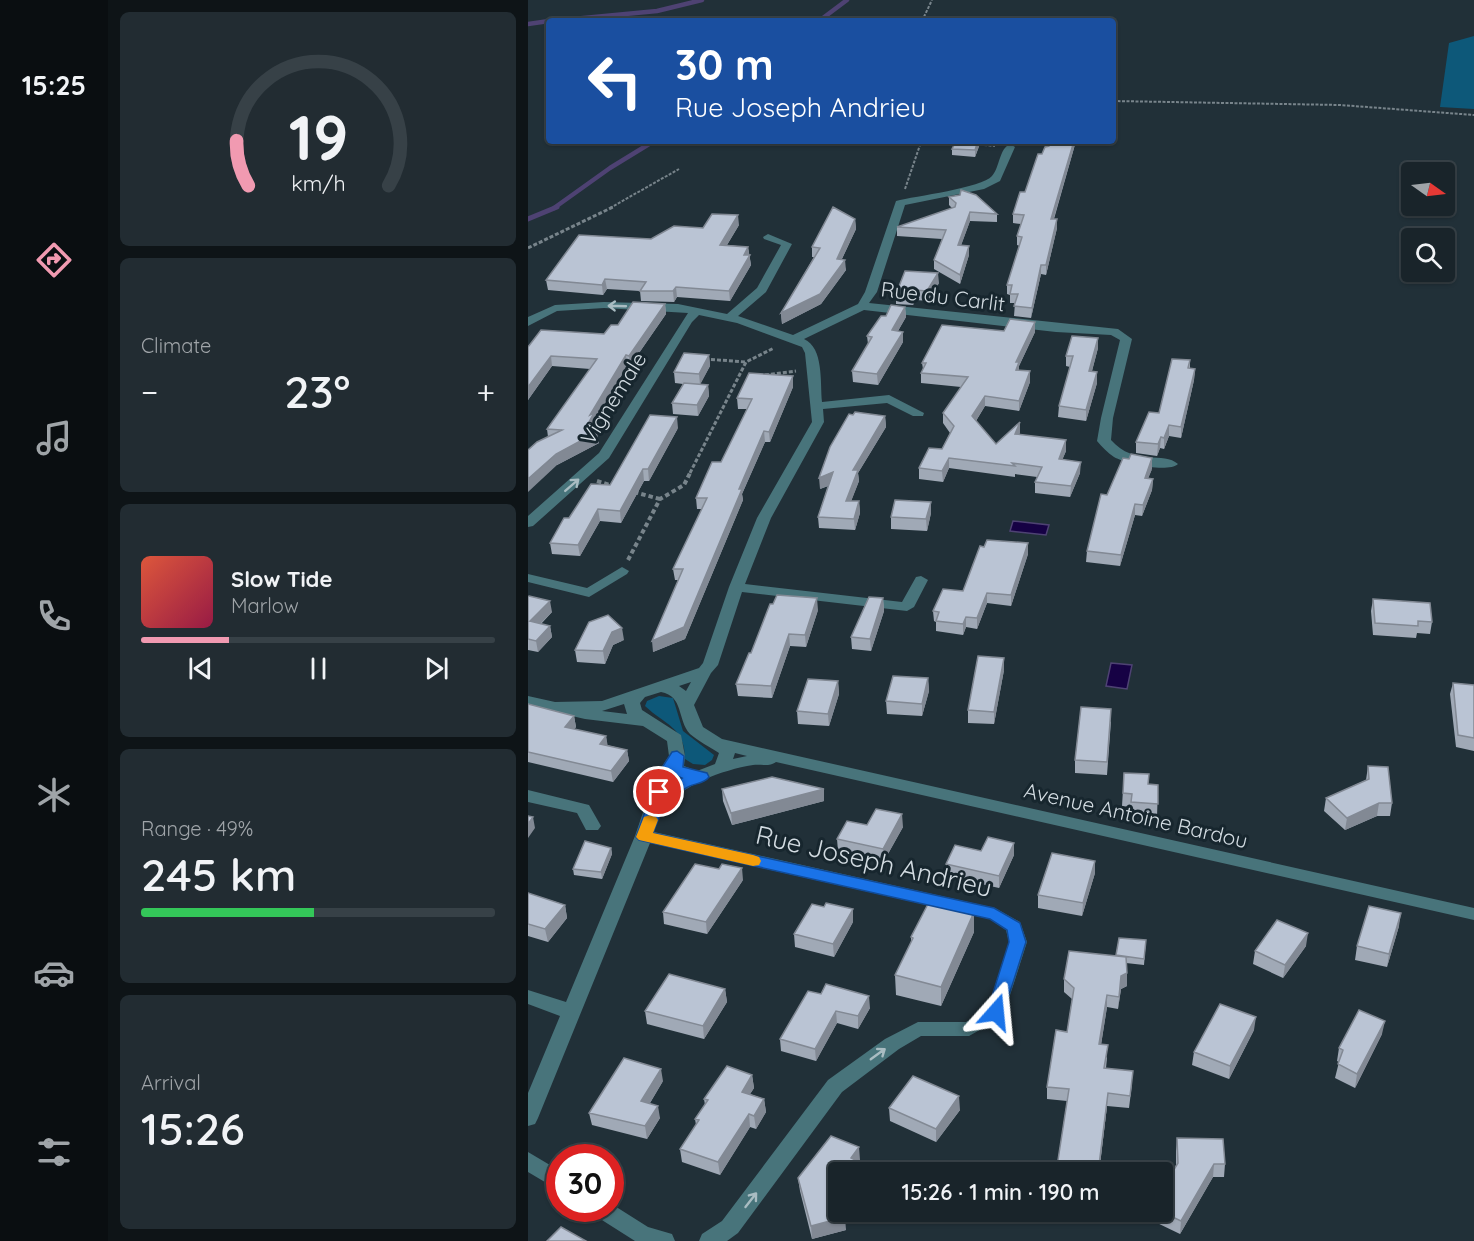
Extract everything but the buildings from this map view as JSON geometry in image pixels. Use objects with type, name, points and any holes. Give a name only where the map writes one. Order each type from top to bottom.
[{"type":"street","points":[[794,339],[862,306],[871,292],[900,203],[980,187],[996,179],[1010,147]]},
{"type":"street","points":[[729,318],[762,290],[788,244],[768,237]]},
{"type":"street","points":[[528,322],[555,308],[604,305],[678,308],[729,318],[794,339],[807,345],[811,352],[819,406],[819,422],[764,518],[736,587],[717,649],[686,705]]},
{"type":"street","name":"Rue du Carlit","points":[[862,306],[1056,328],[1114,332],[1126,339],[1107,418],[1104,441],[1113,453],[1125,459],[1171,464]]},
{"type":"street","name":"Vignemale","points":[[528,523],[604,455],[687,320],[696,311]]},
{"type":"street","points":[[819,406],[890,399],[918,413]]},
{"type":"street","points":[[528,578],[589,592],[622,571]]},
{"type":"street","points":[[736,587],[907,606],[921,580]]},
{"type":"street","points":[[555,707],[603,706],[704,671]]},
{"type":"street","points":[[660,687],[673,689],[682,696],[696,730],[728,751],[722,768]]},
{"type":"street","points":[[641,692],[632,702],[634,712],[644,721]]},
{"type":"street","points":[[528,701],[585,714],[644,721],[662,728],[675,739],[677,756],[675,769],[702,777]]},
{"type":"street","name":"Avenue Antoine Bardou","points":[[719,744],[1474,914]]},
{"type":"street","points":[[528,1118],[644,837],[663,777],[677,756]]},
{"type":"street","name":"Avenue Antoine Bardou","points":[[655,806],[682,783],[722,768],[756,759],[787,760]]},
{"type":"street","points":[[528,795],[583,809],[592,826]]},
{"type":"street","name":"Rue Joseph Andrieu","points":[[644,837],[994,914],[1014,927],[1018,942],[996,1012],[969,1029],[918,1029],[892,1044],[835,1086],[730,1227],[710,1241]]},
{"type":"street","points":[[528,997],[572,1012]]},
{"type":"street","points":[[528,1161],[546,1173]]},
{"type":"street","points":[[622,1222],[641,1234],[664,1241]]},
{"type":"path","points":[[923,18],[932,0]]},
{"type":"path","points":[[1116,100],[1340,105],[1474,115]]},
{"type":"path","points":[[900,203],[920,144]]},
{"type":"path","points":[[966,144],[1010,147]]},
{"type":"path","points":[[528,248],[616,205],[679,169]]},
{"type":"path","points":[[699,359],[746,362],[794,339]]},
{"type":"path","points":[[622,571],[660,500],[684,485],[746,362]]},
{"type":"path","points":[[759,376],[814,368]]},
{"type":"path","points":[[737,379],[748,378]]},
{"type":"path","points":[[582,477],[615,486]]},
{"type":"path","points":[[627,490],[660,500]]},
{"type":"shaded area","points":[[1474,36],[1474,109],[1440,107],[1449,43]]},
{"type":"shaded area","points":[[1013,521],[1049,525],[1046,535],[1010,531]]},
{"type":"shaded area","points":[[1111,663],[1132,665],[1127,689],[1106,686]]},
{"type":"shaded area","points":[[659,696],[673,698],[683,731],[714,755],[712,760],[705,765],[693,764],[685,759],[682,740],[678,733],[645,706],[647,701]]},
{"type":"waterway","points":[[584,18],[657,11],[702,0]]},
{"type":"waterway","points":[[823,18],[847,0]]},
{"type":"waterway","points":[[528,24],[546,21]]},
{"type":"waterway","points":[[554,208],[610,168],[649,144]]},
{"type":"waterway","points":[[528,219],[557,207]]},
{"type":"slow traffic","points":[[650,820],[644,837],[753,861]]},
{"type":"route","points":[[659,792],[663,777],[677,756],[675,769],[702,777],[682,783],[655,806],[644,837],[994,914],[1014,927],[1018,942],[996,1012]]}]
